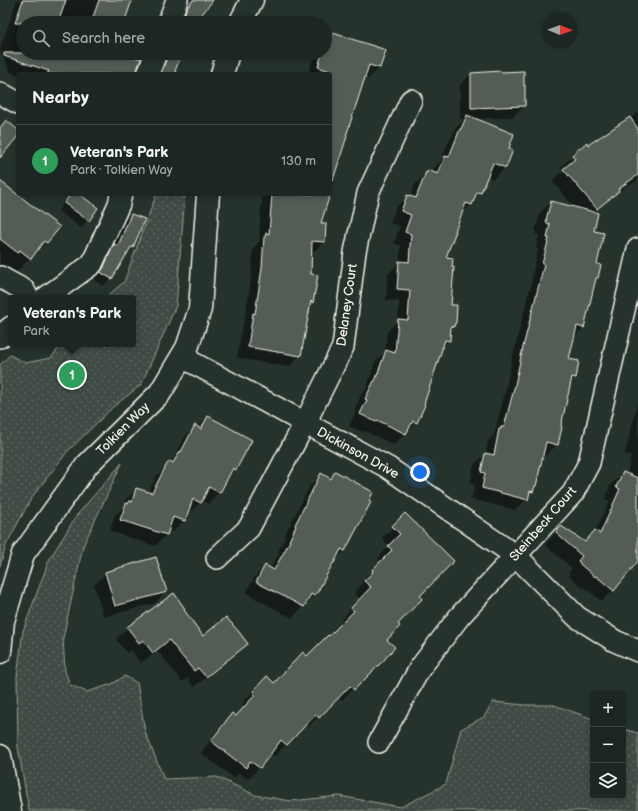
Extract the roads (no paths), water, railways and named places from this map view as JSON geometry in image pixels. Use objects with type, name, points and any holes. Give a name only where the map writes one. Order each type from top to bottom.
[{"type":"street","points":[[171,16],[177,0]]},
{"type":"street","points":[[244,16],[252,0]]},
{"type":"street","points":[[149,72],[153,60]]},
{"type":"street","points":[[223,72],[226,60]]},
{"type":"street","points":[[0,93],[16,102]]},
{"type":"street","name":"Delaney Court","points":[[217,558],[249,528],[305,423],[343,347],[355,252],[368,193],[411,100]]},
{"type":"street","points":[[48,295],[92,264],[119,204],[121,196]]},
{"type":"street","name":"Tolkien Way","points":[[0,652],[3,621],[23,554],[87,465],[160,393],[188,348],[200,309],[208,196]]},
{"type":"street","name":"Steinbeck Court","points":[[379,742],[420,668],[459,617],[573,493],[590,463],[638,249]]},
{"type":"street","points":[[0,277],[24,290],[26,295]]},
{"type":"street","points":[[0,337],[8,330]]},
{"type":"street","name":"Dickinson Drive","points":[[182,357],[387,467],[516,556],[577,617],[615,641],[638,650]]},
{"type":"street","points":[[0,756],[10,811]]},
{"type":"place","name":"Veteran's Park","points":[[72,375]]}]
